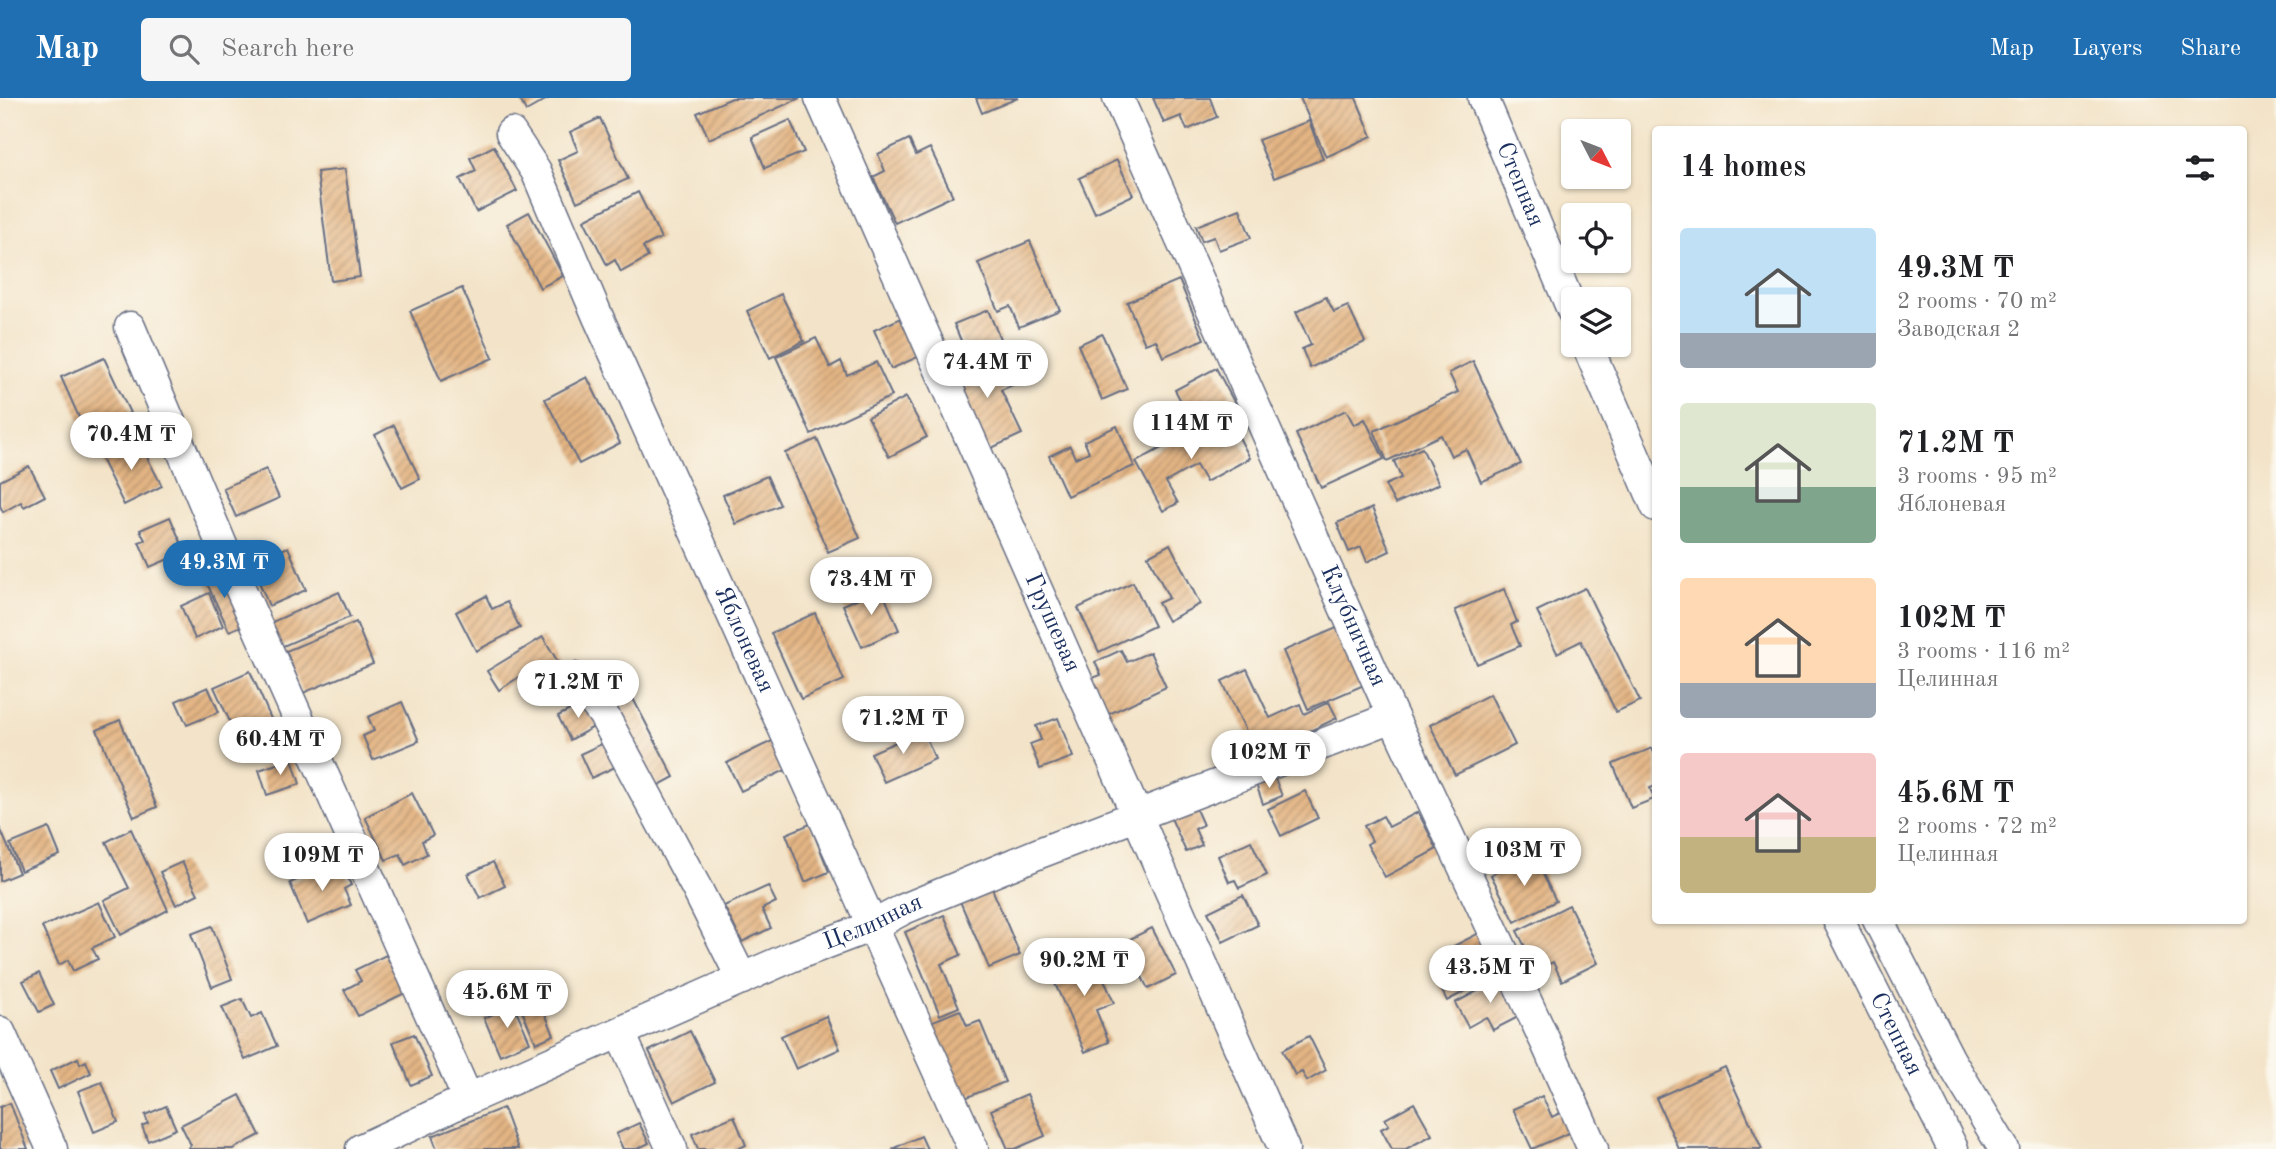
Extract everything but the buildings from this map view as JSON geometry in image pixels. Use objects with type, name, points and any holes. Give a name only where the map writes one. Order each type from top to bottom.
[{"type":"street","name":"Грушевая","points":[[820,98],[1284,1149]]},
{"type":"street","name":"Клубничная","points":[[1118,98],[1393,717],[1593,1149]]},
{"type":"street","name":"Степная","points":[[1483,98],[1562,287]]},
{"type":"street","name":"Яблоневая","points":[[511,133],[536,171],[604,330],[973,1149]]},
{"type":"street","points":[[130,327],[237,581],[468,1099]]},
{"type":"street","points":[[1592,357],[1652,497]]},
{"type":"street","points":[[575,678],[603,714],[742,979]]},
{"type":"street","name":"Целинная","points":[[360,1149],[742,979],[872,926],[904,909],[1042,852],[1393,717]]},
{"type":"street","name":"Степная","points":[[1840,924],[1952,1149]]},
{"type":"street","points":[[1880,924],[1950,1060],[2004,1149]]},
{"type":"street","points":[[0,1032],[52,1149]]},
{"type":"street","points":[[620,1033],[672,1149]]}]
